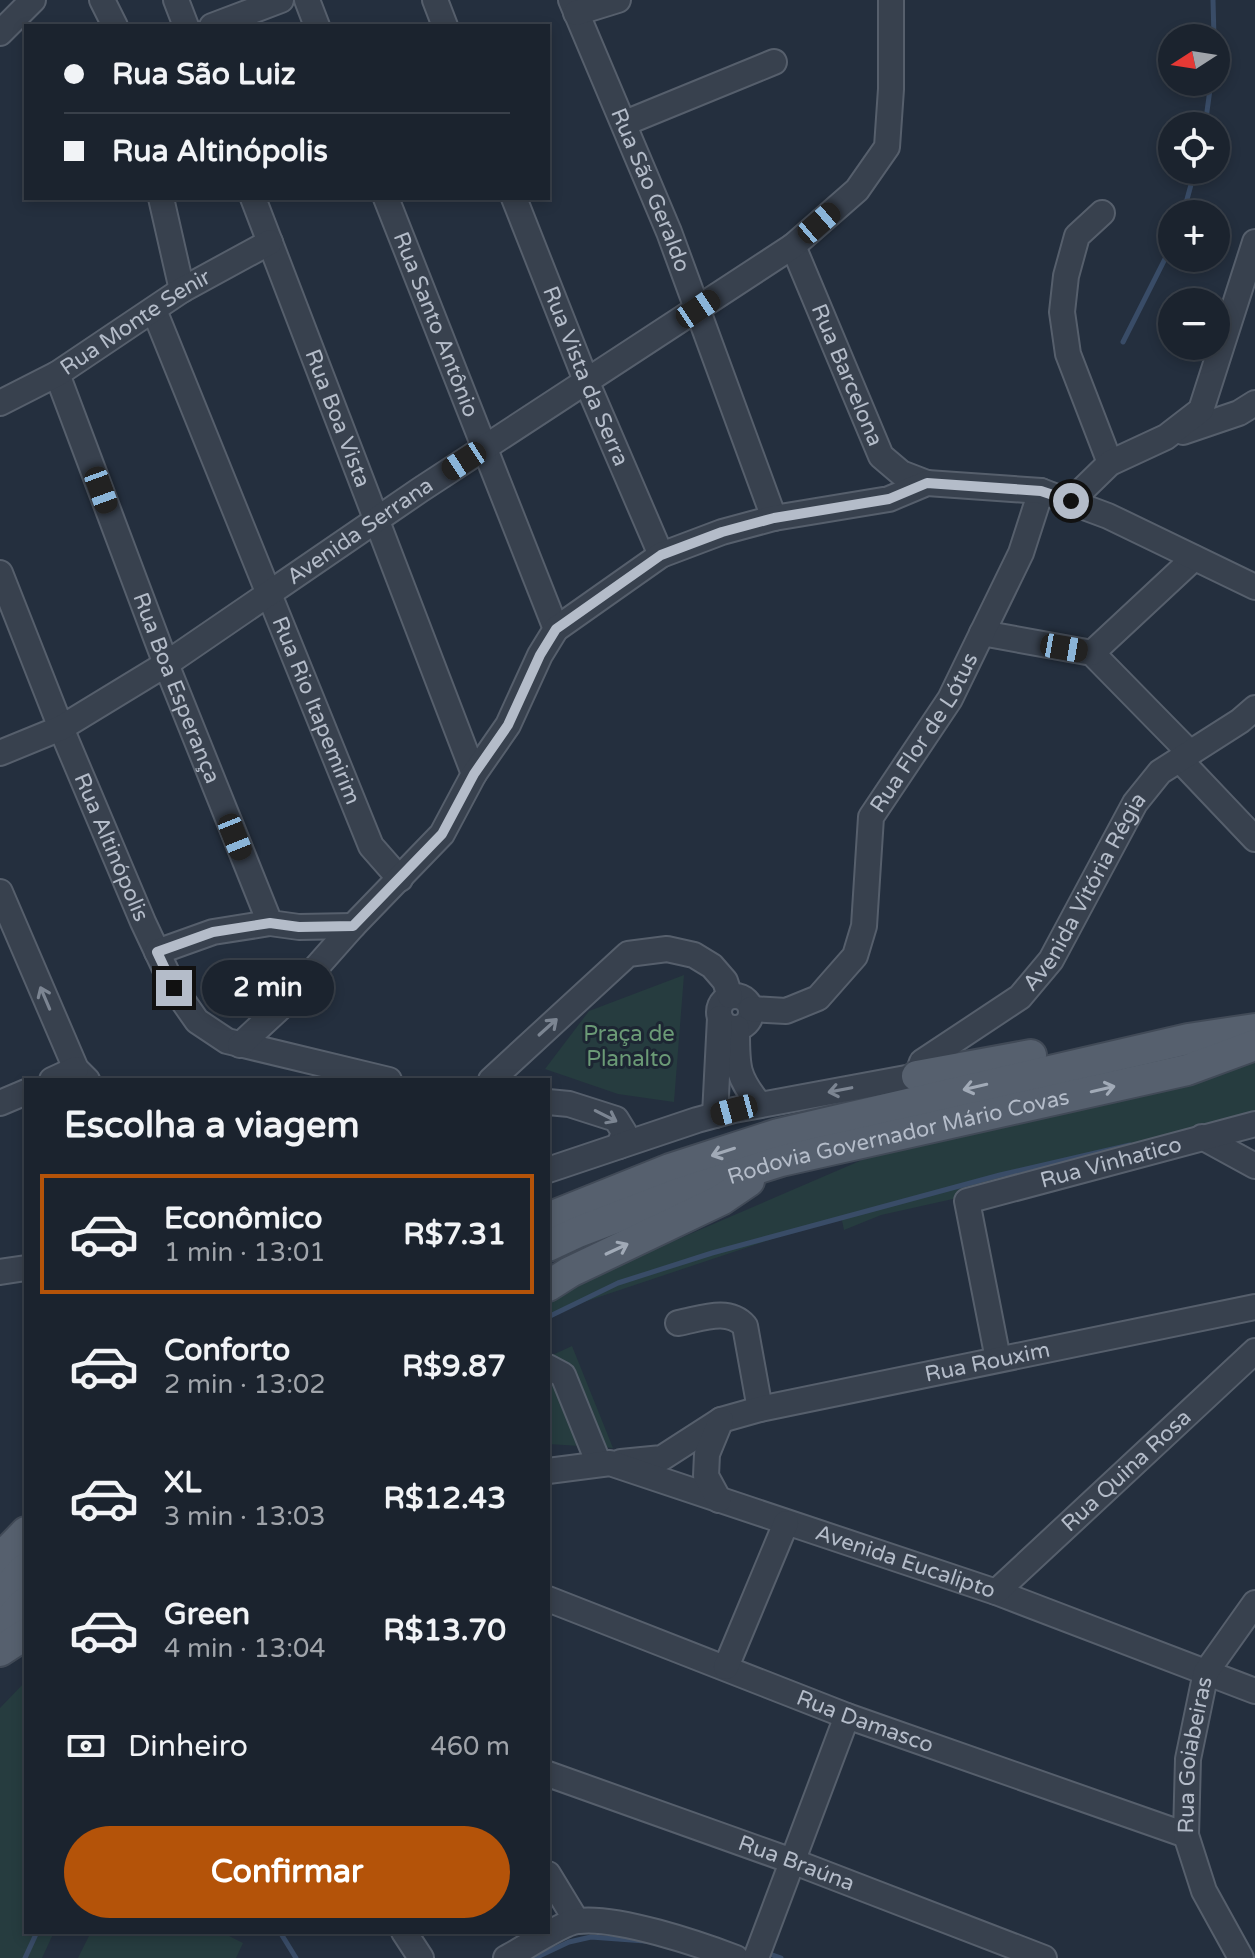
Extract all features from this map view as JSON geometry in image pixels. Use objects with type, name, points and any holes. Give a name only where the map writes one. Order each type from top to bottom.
[{"type":"main road","name":"Rodovia Governador Mário Covas","points":[[550,1217],[670,1169],[778,1134],[1188,1039],[1255,1029]]},
{"type":"main road","points":[[917,1076],[1095,1043],[1188,1039]]},
{"type":"main road","name":"Rodovia Governador Mário Covas","points":[[550,1245],[680,1193],[781,1161],[1187,1070],[1255,1045]]},
{"type":"main road","points":[[550,1285],[570,1272],[721,1200],[781,1161]]},
{"type":"main road","points":[[0,1629],[24,1538]]},
{"type":"main road","points":[[0,1651],[24,1635]]},
{"type":"street","points":[[0,33],[33,0]]},
{"type":"street","points":[[102,0],[114,24]]},
{"type":"street","points":[[176,0],[185,24]]},
{"type":"street","points":[[217,24],[281,0]]},
{"type":"street","points":[[307,0],[316,24]]},
{"type":"street","points":[[435,0],[444,24]]},
{"type":"street","points":[[574,7],[618,0]]},
{"type":"street","name":"Avenida Serrana","points":[[0,753],[61,728],[166,664],[486,447],[793,246],[857,190],[887,147],[891,89],[891,0]]},
{"type":"street","name":"Rua São Geraldo","points":[[574,7],[625,123],[698,309],[774,518]]},
{"type":"street","points":[[625,123],[774,62]]},
{"type":"street","points":[[161,200],[182,290]]},
{"type":"street","name":"Rua Boa Vista","points":[[254,200],[474,774]]},
{"type":"street","name":"Rua Santo Antônio","points":[[387,200],[556,629]]},
{"type":"street","name":"Rua Vista da Serra","points":[[515,200],[587,383],[661,555]]},
{"type":"street","points":[[1102,213],[1077,236],[1066,276],[1062,312],[1068,354],[1110,463]]},
{"type":"street","name":"Rua Monte Senir","points":[[0,403],[57,374],[182,290],[270,242]]},
{"type":"street","points":[[1166,437],[1201,410],[1255,242]]},
{"type":"street","name":"Rua Barcelona","points":[[793,246],[881,456],[901,473],[927,483]]},
{"type":"street","name":"Rua Rio Itapemirim","points":[[154,310],[371,846],[400,879]]},
{"type":"street","name":"Rua Boa Esperança","points":[[57,374],[166,664],[270,923]]},
{"type":"street","points":[[1071,501],[1110,463],[1166,437],[1239,413],[1255,403]]},
{"type":"street","points":[[240,1045],[283,1005],[353,926],[442,834],[474,774],[508,725],[540,655],[556,629],[661,555],[722,532],[774,518],[889,499],[927,483],[1041,491],[1108,516],[1255,587]]},
{"type":"street","name":"Rua Flor de Lótus","points":[[734,1013],[786,1011],[818,998],[855,956],[864,926],[871,817],[950,699],[1021,553],[1041,491]]},
{"type":"street","points":[[1092,653],[1194,558]]},
{"type":"street","name":"Rua Altinópolis","points":[[0,573],[61,728],[157,952],[174,988],[197,1021],[227,1041],[378,1078]]},
{"type":"street","points":[[982,633],[1092,653],[1255,839]]},
{"type":"street","name":"Avenida Vitória Régia","points":[[917,1076],[922,1062],[1020,997],[1051,960],[1135,803],[1160,772],[1240,721],[1255,708]]},
{"type":"street","points":[[0,892],[81,1075]]},
{"type":"street","points":[[157,952],[213,932],[270,923],[299,927],[353,926]]},
{"type":"street","points":[[493,1078],[628,954],[667,949],[694,955],[712,966],[725,981],[734,1013],[742,1084],[760,1105]]},
{"type":"street","points":[[715,1115],[734,1013]]},
{"type":"street","points":[[550,1169],[715,1115],[917,1076]]},
{"type":"street","points":[[0,1103],[24,1093]]},
{"type":"street","points":[[550,1102],[569,1104],[616,1119],[624,1132],[619,1146]]},
{"type":"street","name":"Rua Vinhatico","points":[[998,1359],[967,1201],[1255,1124]]},
{"type":"street","points":[[1202,1137],[1255,1166]]},
{"type":"street","points":[[0,1272],[24,1268]]},
{"type":"street","name":"Rua Rouxim","points":[[604,1464],[662,1458],[721,1420],[760,1409],[1255,1307]]},
{"type":"street","points":[[678,1323],[722,1315],[737,1318],[745,1326],[760,1409]]},
{"type":"street","name":"Rua Quina Rosa","points":[[996,1592],[1255,1351]]},
{"type":"street","points":[[550,1368],[563,1375],[604,1464]]},
{"type":"street","points":[[719,1500],[706,1476],[707,1454],[721,1420]]},
{"type":"street","name":"Avenida Eucalipto","points":[[550,1471],[604,1464],[996,1592],[1255,1691]]},
{"type":"street","points":[[726,1667],[786,1523]]},
{"type":"street","name":"Rua Damasco","points":[[550,1600],[847,1716],[1186,1835]]},
{"type":"street","name":"Rua Goiabeiras","points":[[1241,1958],[1204,1891],[1186,1835],[1188,1759],[1206,1672],[1255,1603]]},
{"type":"street","points":[[756,1958],[847,1716]]},
{"type":"street","name":"Rua Braúna","points":[[550,1775],[792,1861],[1044,1958]]},
{"type":"street","points":[[550,1877],[576,1920]]},
{"type":"street","points":[[506,1958],[576,1920],[612,1923],[736,1958]]},
{"type":"street","points":[[405,1934],[421,1958]]},
{"type":"green space","name":"Praça de Planalto","points":[[684,975],[674,1102],[618,1094],[545,1069],[589,1011]]},
{"type":"green space","points":[[1255,1058],[1255,1132],[881,1215],[844,1230],[841,1216],[550,1313],[550,1294],[962,1117]]},
{"type":"green space","points":[[572,1346],[613,1448],[550,1444],[550,1356]]},
{"type":"green space","points":[[24,1683],[24,1934],[53,1934],[42,1958],[0,1958],[0,1708]]},
{"type":"green space","points":[[90,1934],[225,1934],[243,1943],[236,1958],[78,1958]]},
{"type":"waterway","points":[[1213,0],[1214,24]]},
{"type":"waterway","points":[[1207,112],[1209,96]]},
{"type":"waterway","points":[[1187,200],[1191,184]]},
{"type":"waterway","points":[[1123,342],[1158,272]]},
{"type":"waterway","points":[[550,1316],[618,1283],[712,1253],[1000,1175],[1130,1145]]},
{"type":"waterway","points":[[25,1958],[36,1934]]},
{"type":"waterway","points":[[281,1934],[296,1958]]},
{"type":"waterway","points":[[535,1958],[569,1942],[591,1937],[645,1941]]},
{"type":"waterway","points":[[767,1953],[781,1958]]},
{"type":"route","points":[[174,988],[157,952],[213,932],[270,923],[299,927],[353,926],[442,834],[474,774],[508,725],[540,655],[556,629],[661,555],[722,532],[774,518],[889,499],[927,483],[1041,491],[1071,501]]}]
